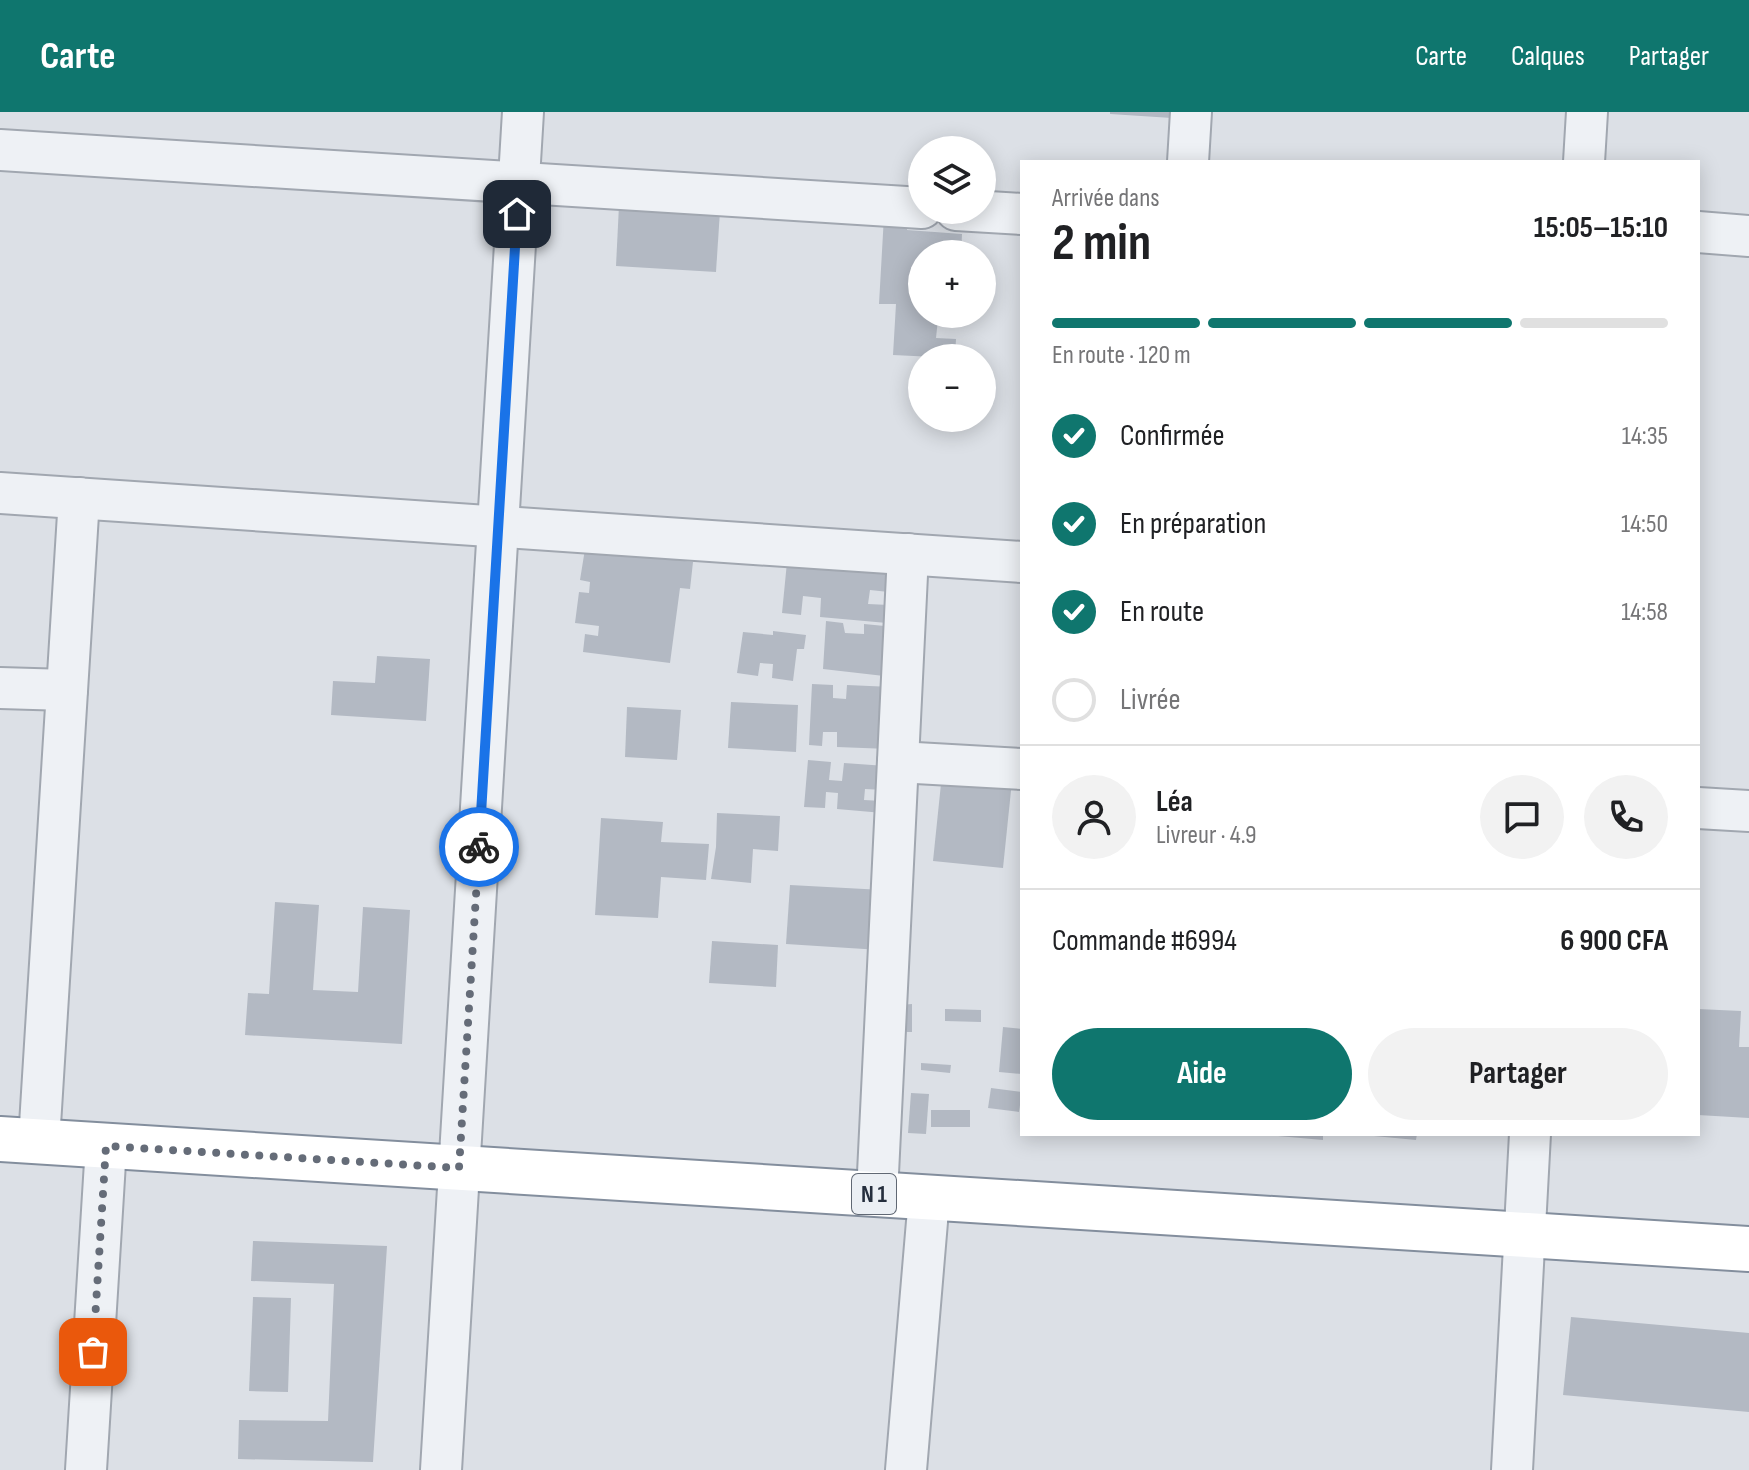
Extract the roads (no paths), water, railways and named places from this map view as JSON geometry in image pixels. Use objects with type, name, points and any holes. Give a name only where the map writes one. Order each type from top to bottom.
[{"type":"highway","name":"N 1","points":[[20,1140],[1749,1249]]},
{"type":"street","points":[[441,1470],[523,112]]},
{"type":"street","points":[[1188,160],[1191,112]]},
{"type":"street","points":[[1584,160],[1587,112]]},
{"type":"street","points":[[0,150],[908,207]]},
{"type":"street","points":[[996,212],[1020,214]]},
{"type":"street","points":[[1700,232],[1749,236]]},
{"type":"street","points":[[0,493],[1020,562]]},
{"type":"street","points":[[20,1140],[67,690],[79,498]]},
{"type":"street","points":[[877,1194],[908,554]]},
{"type":"street","points":[[0,688],[67,690]]},
{"type":"street","points":[[898,762],[1020,769]]},
{"type":"street","points":[[1700,808],[1749,811]]},
{"type":"street","points":[[1512,1470],[1530,1136]]},
{"type":"street","points":[[86,1470],[106,1146]]},
{"type":"street","points":[[906,1470],[929,1198]]}]
